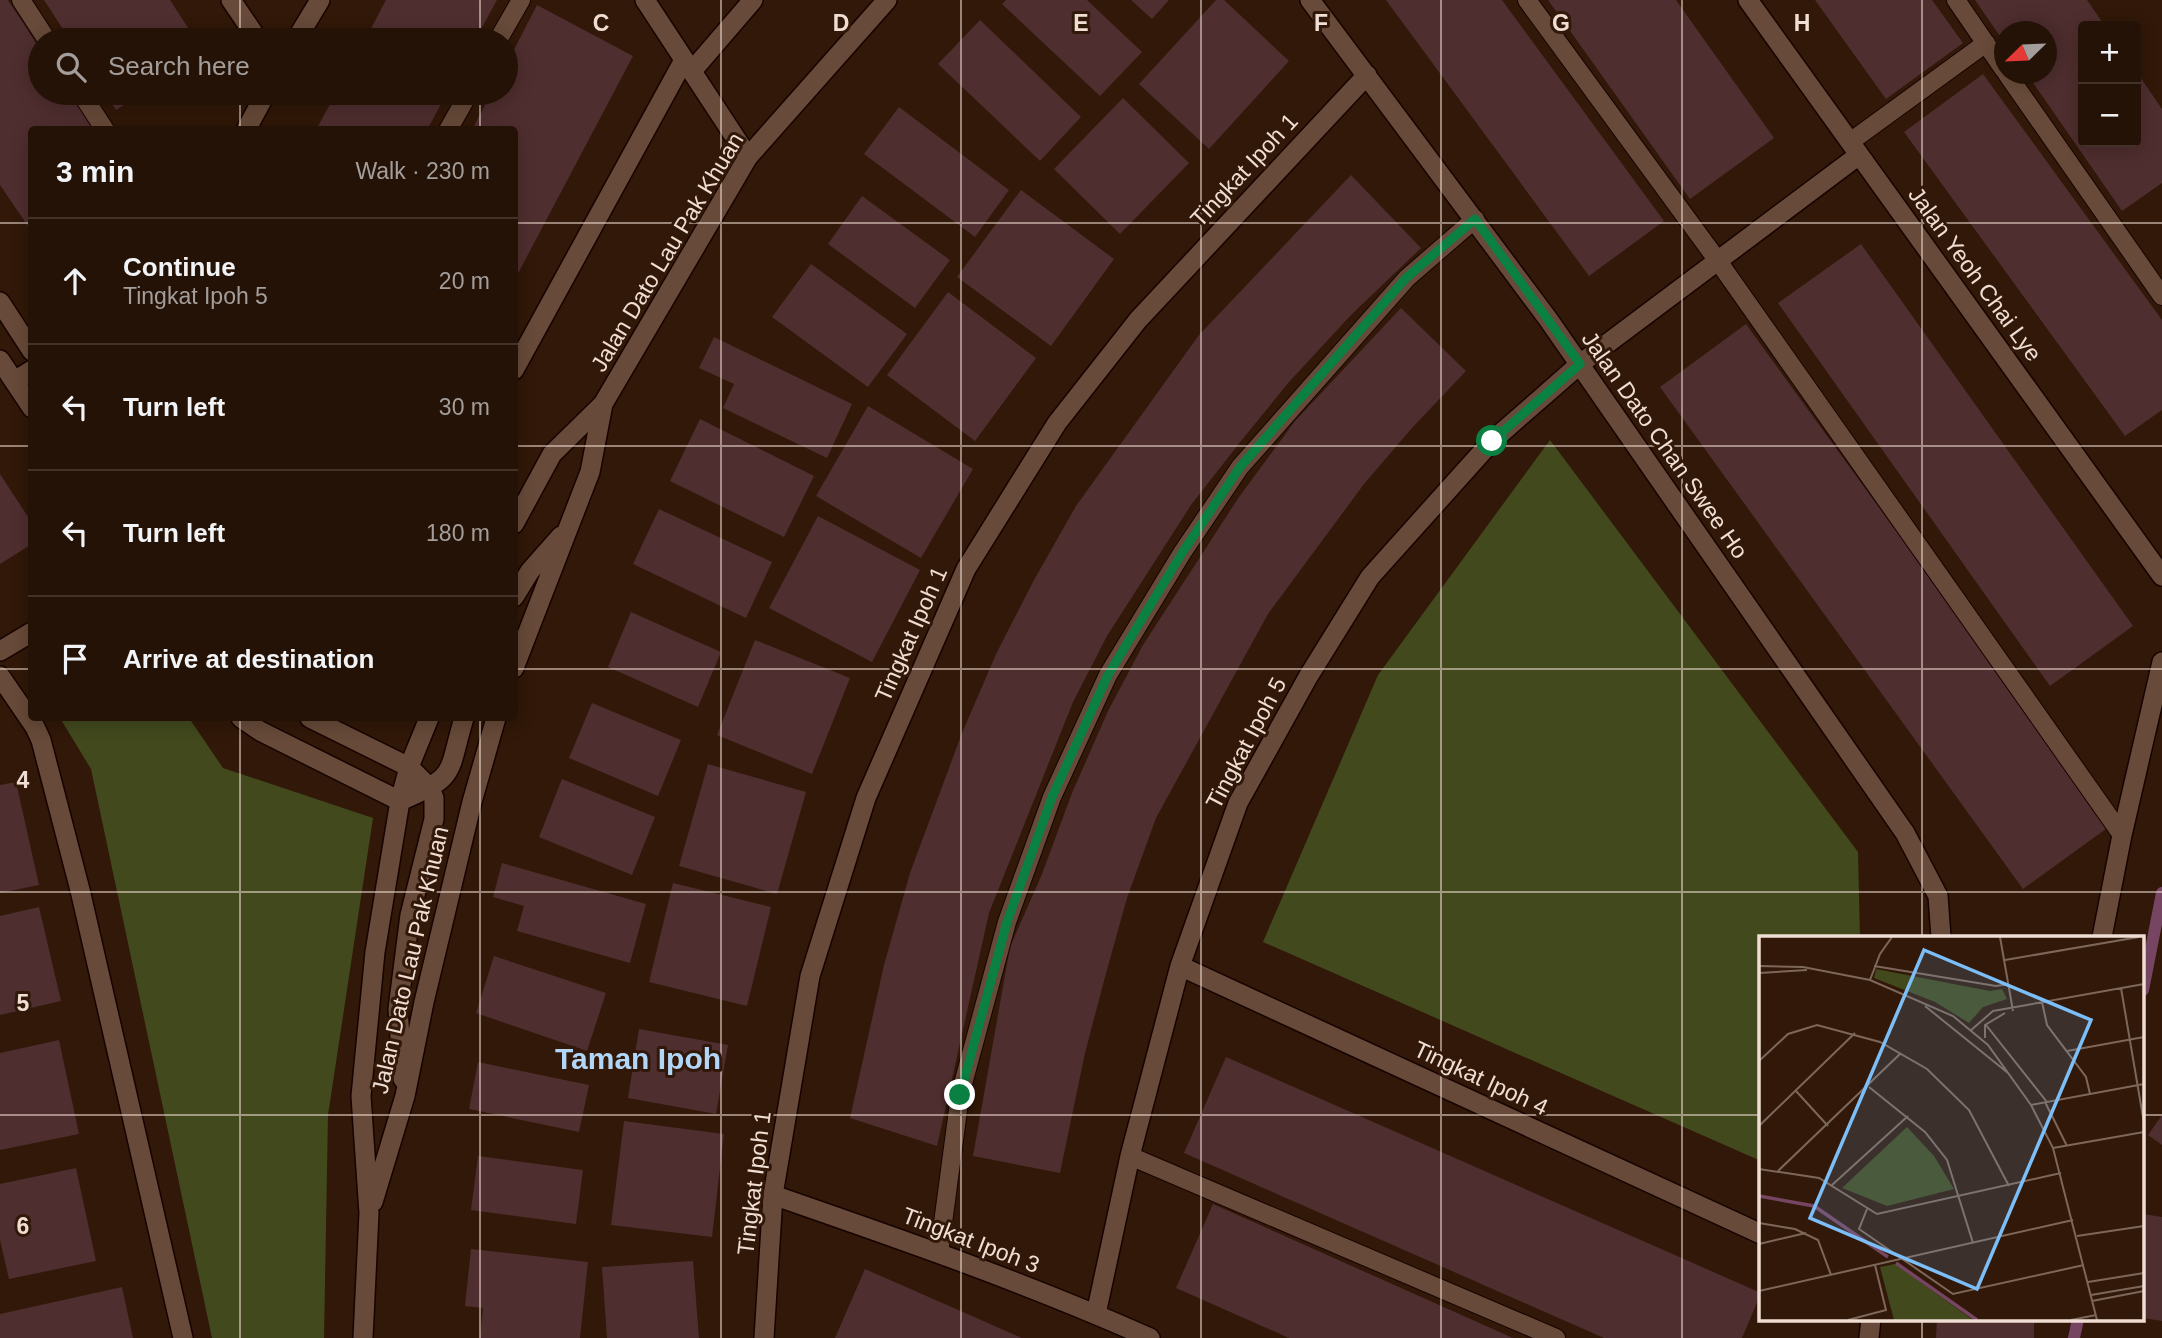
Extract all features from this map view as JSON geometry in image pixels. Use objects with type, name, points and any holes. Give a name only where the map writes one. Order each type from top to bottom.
[{"type":"street","points":[[231,0],[250,28]]},
{"type":"street","points":[[303,28],[320,0]]},
{"type":"street","points":[[645,0],[748,158]]},
{"type":"street","points":[[518,363],[688,65],[753,0]]},
{"type":"street","name":"Jalan Dato Lau Pak Khuan","points":[[518,517],[552,454],[603,404],[748,158],[887,0]]},
{"type":"street","name":"Jalan Dato Chan Swee Ho","points":[[1310,0],[1580,364],[1905,833],[1938,896],[1941,936]]},
{"type":"street","name":"Jalan Yeoh Chai Lye","points":[[1748,0],[2162,576]]},
{"type":"street","name":"Tingkat Ipoh 1","points":[[764,1338],[773,1195],[810,976],[866,797],[966,569],[1056,423],[1138,320],[1367,75]]},
{"type":"street","points":[[248,126],[260,105]]},
{"type":"street","name":"Tingkat Ipoh 5","points":[[1096,1314],[1130,1156],[1180,966],[1238,803],[1308,677],[1370,577],[1492,441],[1580,364],[1718,261],[1855,149]]},
{"type":"street","points":[[0,302],[28,345]]},
{"type":"street","points":[[0,360],[28,402]]},
{"type":"street","points":[[14,381],[28,372]]},
{"type":"street","name":"Jalan Dato Lau Pak Khuan","points":[[518,658],[590,471],[603,404]]},
{"type":"street","points":[[518,590],[530,571],[571,524]]},
{"type":"street","points":[[0,650],[28,634]]},
{"type":"street","points":[[2102,936],[2122,835],[2162,663]]},
{"type":"street","points":[[0,676],[28,717]]},
{"type":"street","points":[[31,721],[41,740],[80,890],[183,1338]]},
{"type":"street","points":[[245,721],[260,732],[400,801],[440,782],[451,768],[463,721]]},
{"type":"street","points":[[316,721],[409,767],[430,788],[435,798],[434,819],[410,915],[398,1009],[405,1097]]},
{"type":"street","name":"Jalan Dato Lau Pak Khuan","points":[[363,1338],[369,1213],[361,1096],[375,952],[400,801],[409,767],[428,721]]},
{"type":"street","name":"Jalan Dato Lau Pak Khuan","points":[[369,1213],[405,1097],[463,842],[495,721]]},
{"type":"street","name":"Tingkat Ipoh 4","points":[[1180,966],[1759,1233]]},
{"type":"street","name":"Tingkat Ipoh 3","points":[[773,1195],[939,1253],[1150,1338]]},
{"type":"street","points":[[1870,1338],[1871,1320]]},
{"type":"lane","points":[[21,0],[39,28]]},
{"type":"lane","points":[[505,28],[521,0]]},
{"type":"lane","points":[[1527,0],[1718,261],[2122,835]]},
{"type":"lane","points":[[1956,0],[1994,55]]},
{"type":"lane","points":[[1855,149],[1986,44]]},
{"type":"lane","points":[[2014,84],[2162,296]]},
{"type":"lane","points":[[89,105],[103,126]]},
{"type":"lane","points":[[450,126],[462,105]]},
{"type":"lane","points":[[939,1253],[960,1095],[1007,922],[1052,797],[1108,675],[1182,553],[1240,467],[1406,278],[1475,219]]},
{"type":"lane","points":[[1130,1156],[1556,1338]]},
{"type":"green space","points":[[1550,440],[1858,852],[1860,936],[1759,936],[1759,1160],[1263,942],[1378,675]]},
{"type":"green space","points":[[62,721],[191,721],[223,768],[373,818],[328,1115],[324,1338],[212,1338],[91,769]]},
{"type":"building","points":[[0,0],[8,0],[28,31],[28,105],[78,105],[92,126],[28,126],[28,226],[0,185]]},
{"type":"building","points":[[44,0],[170,0],[188,28],[62,28]]},
{"type":"building","points":[[386,0],[497,0],[482,28],[371,28]]},
{"type":"building","points":[[1006,0],[1087,0],[1142,52],[1100,96],[1002,4]]},
{"type":"building","points":[[1131,0],[1169,0],[1152,19]]},
{"type":"building","points":[[1216,0],[1224,0],[1289,61],[1209,149],[1139,84]]},
{"type":"building","points":[[1386,0],[1502,0],[1664,221],[1589,276]]},
{"type":"building","points":[[1548,0],[1676,0],[1774,138],[1690,199]]},
{"type":"building","points":[[1815,0],[1932,0],[1963,43],[1886,99]]},
{"type":"building","points":[[1975,0],[2087,0],[2102,21],[2078,21],[2078,147],[2141,147],[2141,78],[2162,109],[2162,183],[2122,211],[2034,84],[2057,84],[2057,21],[1994,21],[1994,28]]},
{"type":"building","points":[[537,5],[633,56],[518,273],[518,126],[474,126],[485,105],[518,105],[518,42]]},
{"type":"building","points":[[980,20],[1081,117],[1040,161],[938,64]]},
{"type":"building","points":[[1983,74],[2162,320],[2162,410],[2125,436],[1904,132]]},
{"type":"building","points":[[1123,98],[1189,163],[1120,234],[1054,169]]},
{"type":"building","points":[[330,105],[441,105],[429,126],[318,126]]},
{"type":"building","points":[[899,107],[1009,190],[975,237],[864,154]]},
{"type":"building","points":[[1351,175],[1421,248],[1351,315],[1289,382],[1241,441],[1191,505],[1107,636],[1073,702],[989,913],[937,1146],[850,1118],[884,965],[910,873],[962,733],[997,652],[1034,580],[1076,506],[1199,335]]},
{"type":"building","points":[[1021,190],[1114,259],[1051,346],[957,277]]},
{"type":"building","points":[[862,196],[950,260],[915,308],[828,244]]},
{"type":"building","points":[[1861,244],[2133,626],[2050,686],[1778,303]]},
{"type":"building","points":[[811,264],[907,334],[868,387],[772,317]]},
{"type":"building","points":[[948,292],[1036,358],[975,441],[887,375]]},
{"type":"building","points":[[1401,308],[1466,371],[1364,484],[1268,614],[1156,818],[1127,898],[1105,977],[1085,1053],[1060,1173],[973,1156],[1010,947],[1108,711],[1143,645],[1239,497],[1295,421]]},
{"type":"building","points":[[1746,324],[2110,826],[2023,889],[1660,387]]},
{"type":"building","points":[[714,337],[852,404],[827,458],[723,408],[734,384],[699,368]]},
{"type":"building","points":[[868,406],[973,469],[921,558],[816,496]]},
{"type":"building","points":[[700,419],[814,476],[784,537],[670,481]]},
{"type":"building","points":[[0,474],[28,517],[28,546],[0,564]]},
{"type":"building","points":[[659,509],[772,562],[746,618],[633,564]]},
{"type":"building","points":[[818,516],[920,570],[872,662],[769,608]]},
{"type":"building","points":[[631,612],[721,652],[698,707],[608,667]]},
{"type":"building","points":[[755,640],[850,678],[812,774],[717,735]]},
{"type":"building","points":[[592,703],[681,740],[658,796],[569,758]]},
{"type":"building","points":[[708,764],[806,792],[777,894],[679,866]]},
{"type":"building","points":[[562,779],[655,817],[632,875],[539,837]]},
{"type":"building","points":[[16,782],[39,885],[0,893],[0,785]]},
{"type":"building","points":[[502,863],[646,904],[630,963],[517,931],[524,906],[493,897]]},
{"type":"building","points":[[673,883],[771,907],[747,1006],[649,982]]},
{"type":"building","points":[[39,907],[61,1001],[0,1015],[0,916]]},
{"type":"building","points":[[494,956],[606,993],[587,1051],[476,1013]]},
{"type":"building","points":[[639,1029],[728,1045],[716,1114],[628,1098]]},
{"type":"building","points":[[59,1040],[79,1134],[0,1150],[0,1053]]},
{"type":"building","points":[[1226,1057],[1759,1292],[1759,1298],[1742,1338],[1604,1338],[1184,1153]]},
{"type":"building","points":[[478,1062],[589,1085],[579,1132],[469,1109]]},
{"type":"building","points":[[2162,1115],[2162,1145],[2148,1135]]},
{"type":"building","points":[[624,1121],[724,1134],[712,1237],[611,1225]]},
{"type":"building","points":[[478,1156],[583,1170],[576,1224],[471,1210]]},
{"type":"building","points":[[76,1168],[96,1261],[9,1279],[0,1240],[0,1184]]},
{"type":"building","points":[[1213,1204],[1513,1338],[1289,1338],[1176,1288]]},
{"type":"building","points":[[2144,1214],[2162,1217],[2162,1321],[2144,1318]]},
{"type":"building","points":[[471,1249],[588,1262],[580,1338],[480,1338],[483,1308],[465,1306]]},
{"type":"building","points":[[693,1261],[699,1338],[607,1338],[602,1267]]},
{"type":"building","points":[[865,1269],[1022,1338],[835,1338]]},
{"type":"building","points":[[122,1287],[133,1338],[0,1338],[0,1314]]},
{"type":"building","points":[[1937,1320],[2034,1320],[2034,1338],[1936,1338]]},
{"type":"waterway","points":[[2144,985],[2162,893]]},
{"type":"waterway","points":[[2074,1338],[2078,1320]]},
{"type":"district","name":"Taman Ipoh","points":[[638,1058]]},
{"type":"route","points":[[960,1095],[1007,922],[1052,797],[1108,675],[1182,553],[1240,467],[1406,278],[1475,219],[1580,364],[1492,441]]}]
